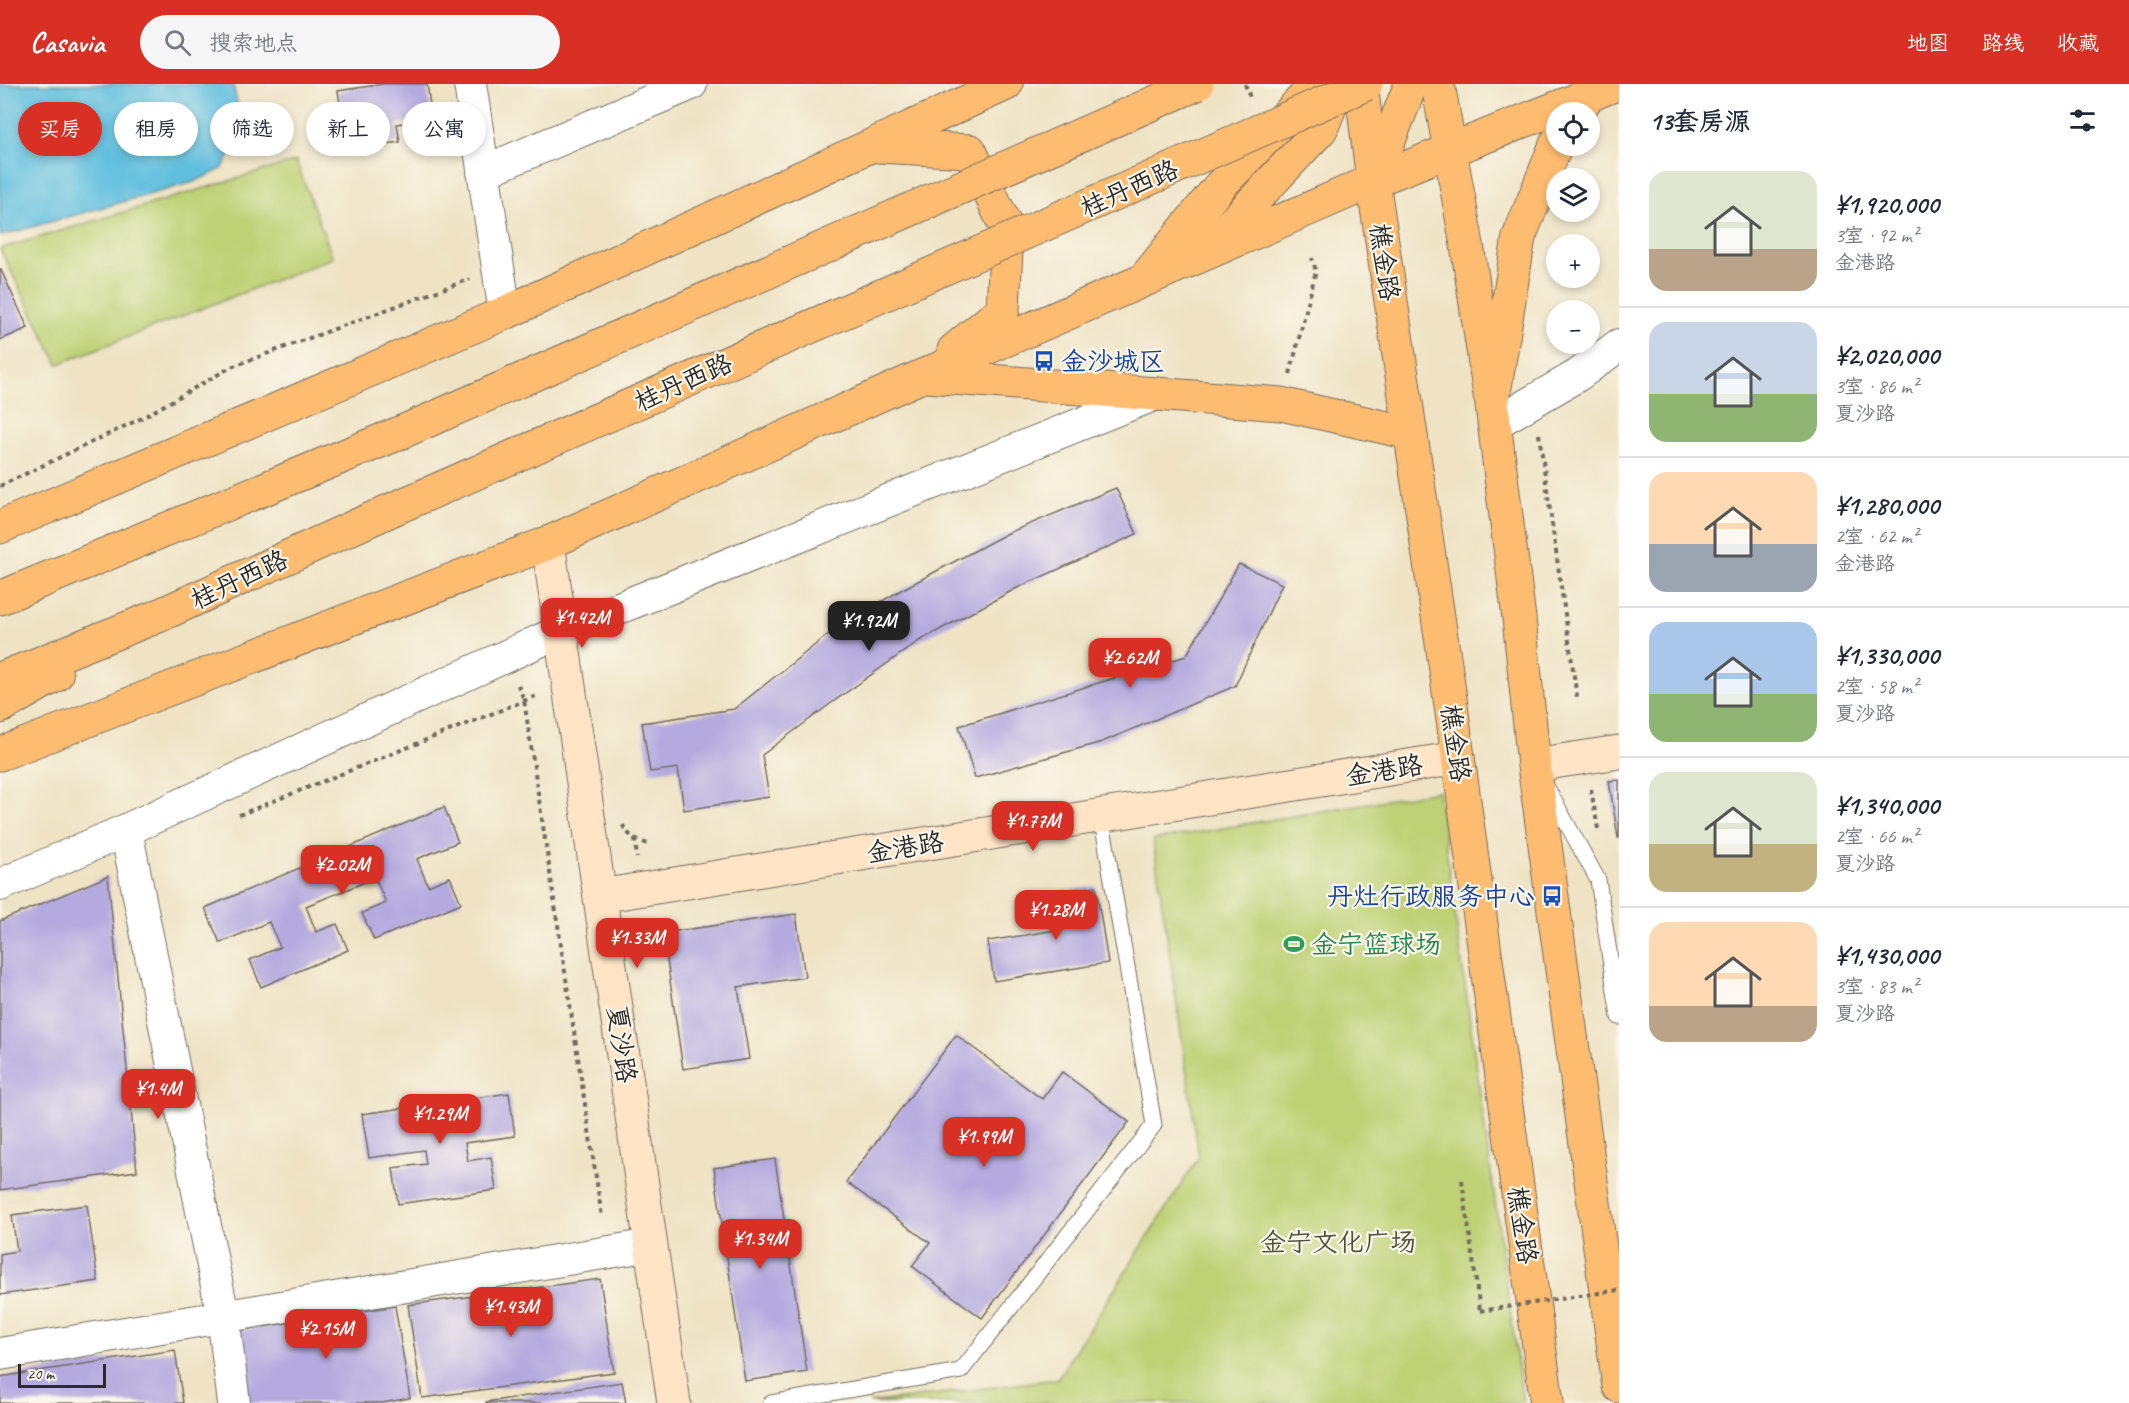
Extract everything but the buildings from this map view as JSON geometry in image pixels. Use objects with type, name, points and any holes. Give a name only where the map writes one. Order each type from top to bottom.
[{"type":"main road","points":[[0,527],[505,313],[1006,84]]},
{"type":"main road","points":[[0,598],[402,432],[1197,84]]},
{"type":"main road","points":[[1143,281],[1219,187],[1317,84]]},
{"type":"main road","points":[[1202,255],[1321,129],[1339,84]]},
{"type":"main road","name":"樵金路","points":[[1361,84],[1373,181],[1458,758],[1547,1403]]},
{"type":"main road","name":"桂丹西路","points":[[0,679],[158,616],[392,510],[1366,84]]},
{"type":"main road","points":[[1373,181],[1411,84]]},
{"type":"main road","points":[[1438,84],[1467,245],[1493,415],[1519,618],[1534,765],[1619,1386]]},
{"type":"main road","points":[[3,753],[548,543],[922,376],[1373,181],[1594,97]]},
{"type":"main road","points":[[872,146],[970,151],[1007,229],[1003,310],[922,376]]},
{"type":"main road","points":[[1493,415],[1519,237],[1551,156]]},
{"type":"main road","points":[[922,376],[1281,404],[1410,434]]},
{"type":"main road","points":[[0,707],[158,616]]},
{"type":"street","points":[[470,84],[505,313]]},
{"type":"street","points":[[483,172],[691,84]]},
{"type":"street","points":[[1493,415],[1578,375],[1619,345]]},
{"type":"street","points":[[0,885],[126,830],[561,631],[1156,394]]},
{"type":"street","name":"夏沙路","points":[[548,543],[674,1403]]},
{"type":"street","points":[[1534,765],[1619,752]]},
{"type":"street","name":"金港路","points":[[600,896],[1458,758]]},
{"type":"street","points":[[126,830],[223,1316],[234,1403]]},
{"type":"street","points":[[0,1354],[651,1245]]},
{"type":"lane","points":[[1534,765],[1598,880],[1619,1017]]},
{"type":"lane","points":[[771,1403],[961,1371],[1154,1125],[1101,815]]},
{"type":"path","points":[[1287,385],[1316,271],[1312,258]]},
{"type":"path","points":[[0,486],[142,418],[231,367],[477,277]]},
{"type":"path","points":[[1539,430],[1577,697]]},
{"type":"path","points":[[516,681],[524,700],[602,1216]]},
{"type":"path","points":[[231,818],[536,696]]},
{"type":"path","points":[[635,839],[637,862]]},
{"type":"path","points":[[1462,1179],[1479,1311],[1619,1290]]},
{"type":"green space","points":[[296,161],[333,258],[58,364],[0,249]]},
{"type":"green space","name":"金宁文化广场","points":[[1438,791],[1523,1403],[869,1403],[1057,1379],[1199,1157],[1153,840]]},
{"type":"water","points":[[0,84],[233,84],[237,102],[210,102],[210,156],[230,156],[222,169],[194,182],[0,236]]},
{"type":"place","name":"金沙城区","points":[[1044,361]]},
{"type":"place","name":"丹灶行政服务中心","points":[[1552,896]]},
{"type":"place","name":"金宁篮球场","points":[[1294,944]]}]
